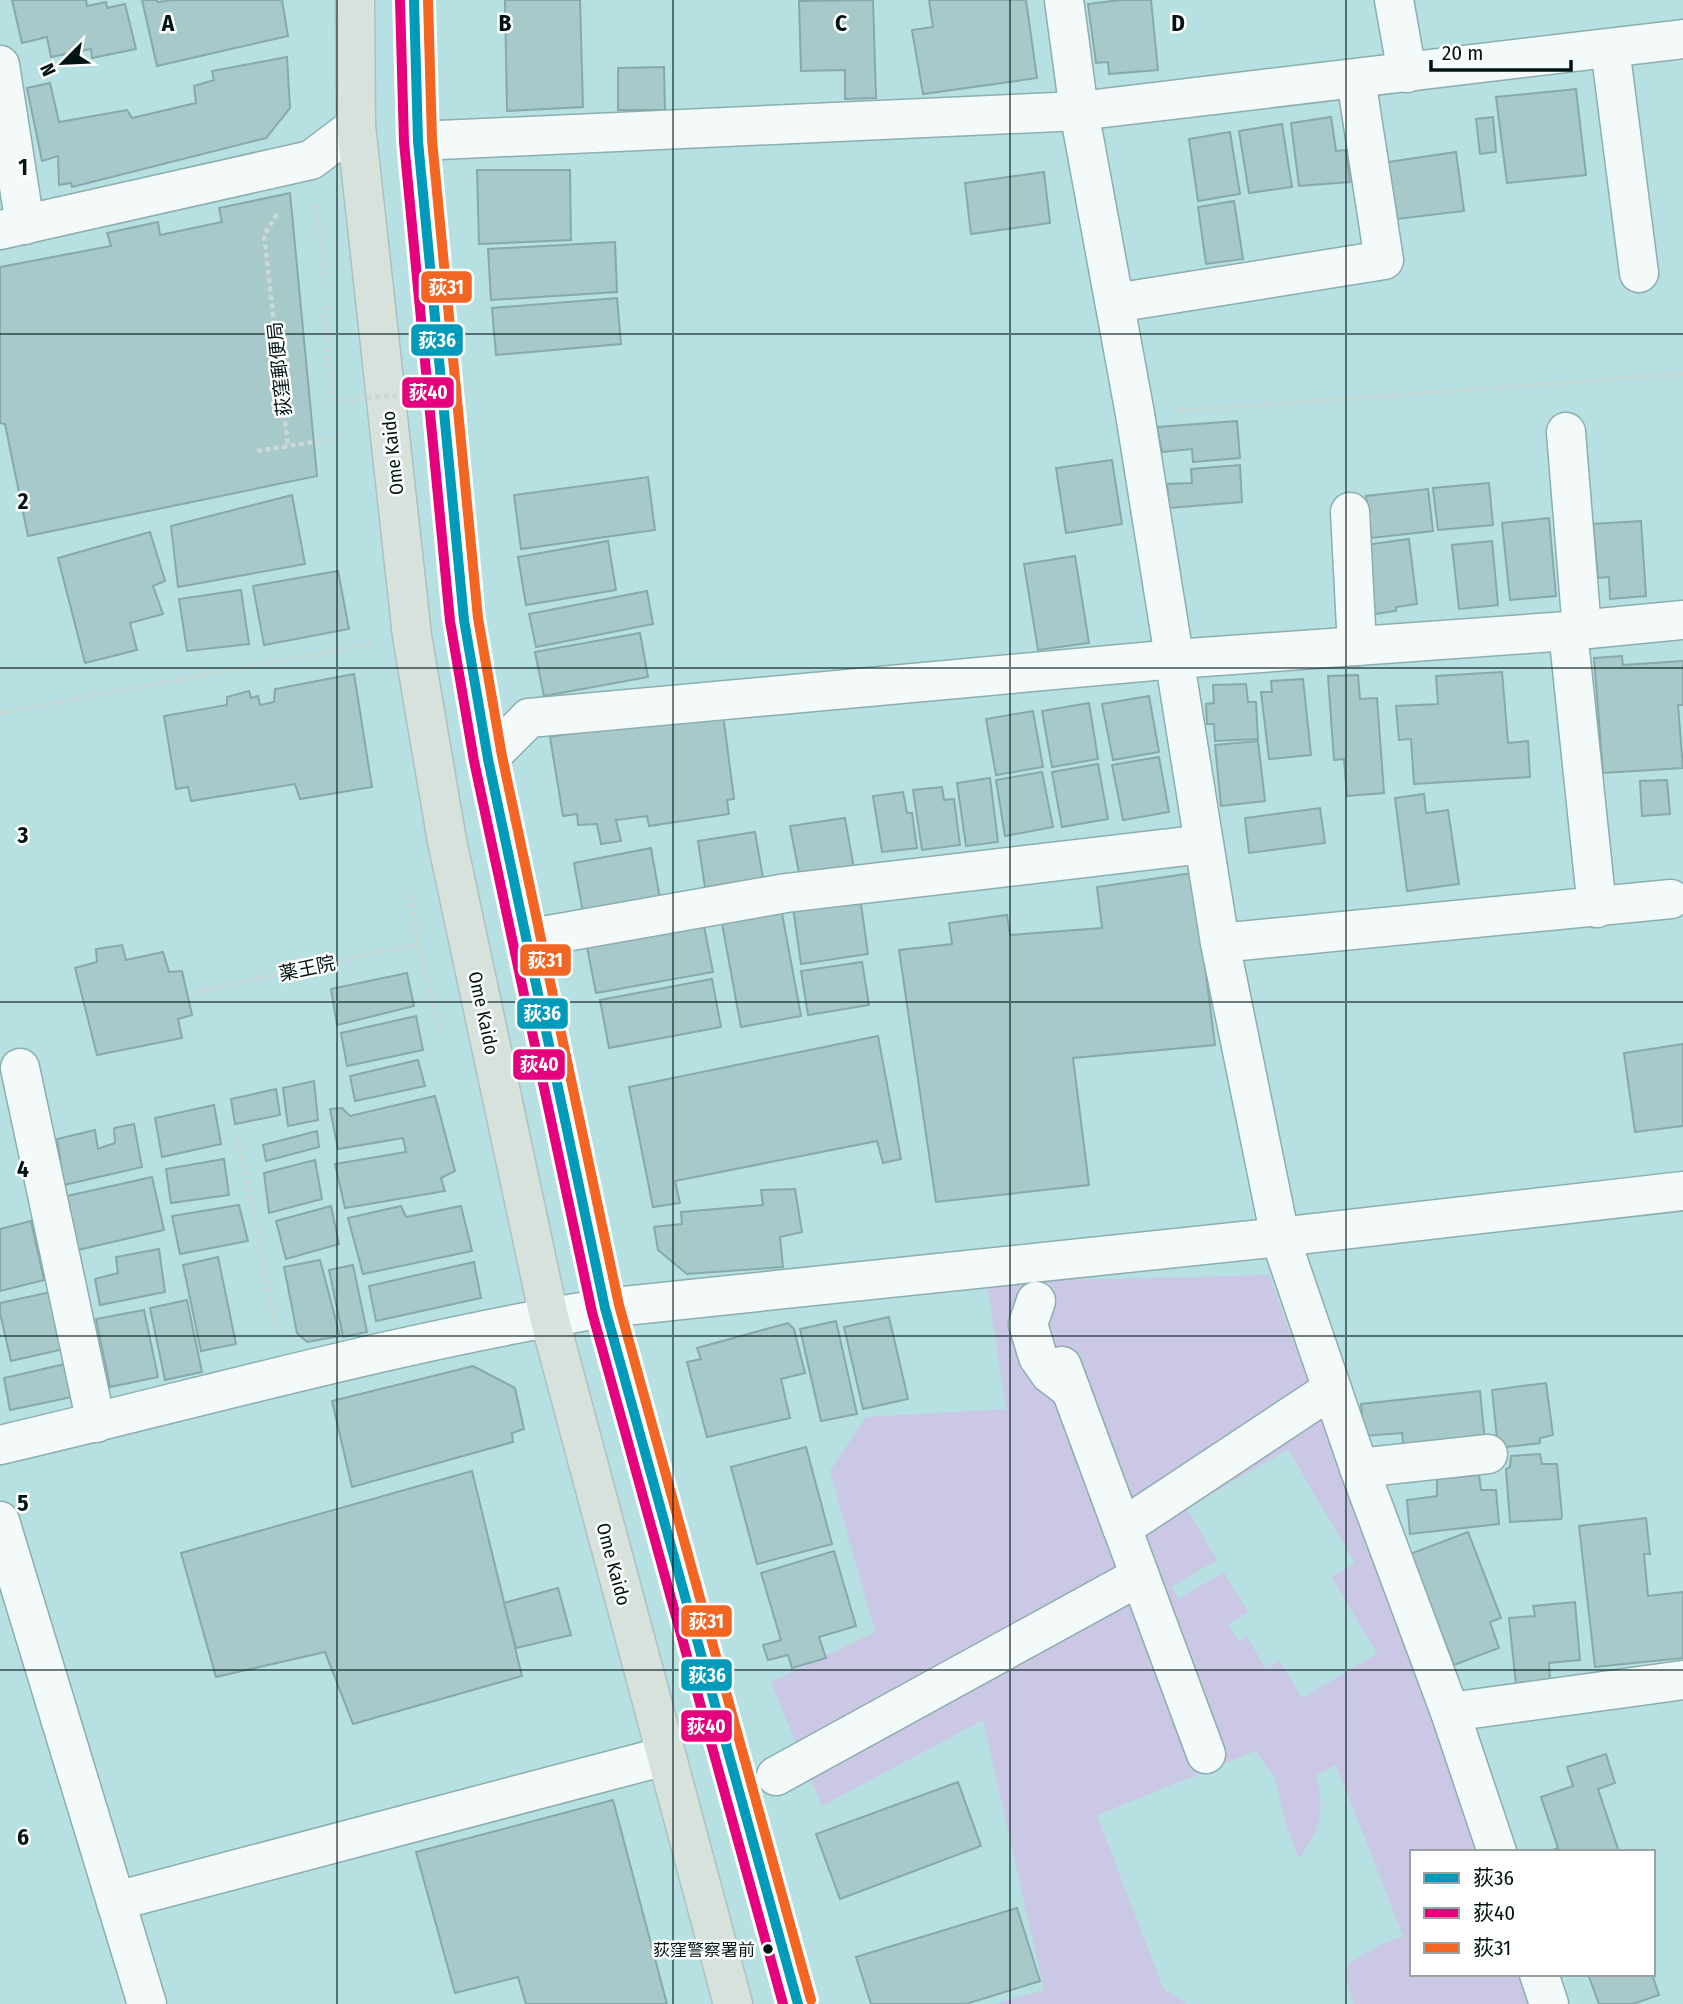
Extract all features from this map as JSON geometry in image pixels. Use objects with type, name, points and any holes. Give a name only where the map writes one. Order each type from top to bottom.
[{"type":"main road","name":"Ome Kaido","points":[[355,0],[356,126],[412,636],[447,841],[549,1317],[733,2004]]},
{"type":"main road","points":[[414,0],[418,141],[464,620],[488,759],[605,1308],[798,2004]]},
{"type":"street","points":[[1064,0],[1079,111],[1135,414],[1220,943],[1280,1237],[1359,1468],[1450,1712],[1496,1850]]},
{"type":"street","points":[[1394,0],[1408,73]]},
{"type":"street","points":[[418,141],[1079,111],[1683,39]]},
{"type":"street","points":[[1610,48],[1639,273]]},
{"type":"street","points":[[0,65],[12,227],[311,160],[356,126]]},
{"type":"street","points":[[1115,303],[1384,260],[1356,79]]},
{"type":"street","points":[[1566,432],[1575,631],[1597,908]]},
{"type":"street","points":[[1350,512],[1357,646]]},
{"type":"street","points":[[488,759],[529,718],[1175,659],[1683,621]]},
{"type":"street","points":[[526,939],[786,893],[1204,844]]},
{"type":"street","points":[[1220,943],[1671,899]]},
{"type":"street","points":[[20,1068],[96,1423]]},
{"type":"street","points":[[0,1445],[285,1375],[549,1317],[605,1308],[1280,1237],[1683,1191]]},
{"type":"street","points":[[1022,1264],[1040,1312],[1028,1324],[1038,1357],[1050,1374],[1067,1378],[1206,1754]]},
{"type":"street","points":[[1122,1528],[1332,1389]]},
{"type":"street","points":[[1359,1468],[1488,1454]]},
{"type":"street","points":[[0,1521],[147,2004]]},
{"type":"street","points":[[776,1776],[1140,1576]]},
{"type":"street","points":[[1450,1712],[1683,1680]]},
{"type":"street","points":[[116,1901],[665,1756]]},
{"type":"street","points":[[1540,1976],[1549,2004]]},
{"type":"path","name":"荻窪郵便局","points":[[264,235],[288,446]]},
{"type":"path","points":[[328,306],[324,312],[333,401],[472,389]]},
{"type":"path","points":[[1135,414],[1683,374]]},
{"type":"path","points":[[257,451],[344,437]]},
{"type":"path","points":[[0,713],[412,636]]},
{"type":"path","name":"薬王院","points":[[196,992],[418,944]]},
{"type":"path","points":[[239,1138],[285,1375]]},
{"type":"shaded area","points":[[1269,1275],[1480,1850],[1410,1850],[1410,1976],[1527,1976],[1537,2004],[1354,2004],[1345,1976],[1349,1963],[1380,1945],[1403,1936],[1336,1765],[1317,1774],[1319,1819],[1317,1828],[1299,1859],[1287,1828],[1275,1778],[1256,1751],[1097,1815],[1163,1988],[1186,2004],[995,2004],[1044,1990],[983,1720],[822,1806],[771,1682],[875,1632],[830,1471],[866,1417],[1006,1409],[987,1282]],"holes":[[[1288,1449],[1355,1563],[1332,1577],[1377,1654],[1302,1698],[1280,1661],[1266,1669],[1246,1635],[1239,1642],[1228,1625],[1248,1612],[1224,1572],[1179,1599],[1172,1587],[1217,1560],[1187,1509]]]},
{"type":"building","points":[[12,0],[86,0],[87,6],[106,2],[107,8],[125,4],[136,49],[92,58],[91,49],[51,57],[47,37],[22,43]]},
{"type":"building","points":[[142,0],[282,0],[288,36],[157,66]]},
{"type":"building","points":[[505,0],[580,0],[583,107],[507,111]]},
{"type":"building","points":[[873,0],[876,98],[845,99],[845,70],[801,71],[799,1]]},
{"type":"building","points":[[929,0],[1026,0],[1037,78],[923,94],[912,30],[933,27]]},
{"type":"building","points":[[1151,0],[1158,70],[1109,74],[1108,62],[1096,63],[1088,4]]},
{"type":"building","points":[[287,57],[290,108],[266,138],[72,187],[71,183],[59,185],[58,156],[42,161],[27,88],[50,83],[59,122],[127,110],[132,118],[196,103],[194,86],[214,80],[212,71]]},
{"type":"building","points":[[664,67],[665,110],[618,110],[618,68]]},
{"type":"building","points":[[1576,89],[1586,175],[1507,183],[1496,97]]},
{"type":"building","points":[[1331,117],[1336,151],[1346,150],[1350,182],[1299,186],[1291,123]]},
{"type":"building","points":[[1493,117],[1496,152],[1480,154],[1476,119]]},
{"type":"building","points":[[1282,124],[1292,187],[1249,193],[1239,131]]},
{"type":"building","points":[[1230,132],[1240,194],[1198,201],[1189,139]]},
{"type":"building","points":[[1456,152],[1464,211],[1389,220],[1381,163]]},
{"type":"building","points":[[477,170],[570,170],[571,240],[479,244]]},
{"type":"building","points":[[1044,172],[1050,223],[971,234],[965,183]]},
{"type":"building","points":[[290,193],[317,476],[28,536],[5,424],[0,423],[0,267],[111,246],[107,233],[158,222],[160,235],[222,222],[219,208]]},
{"type":"building","points":[[1234,201],[1243,259],[1206,264],[1198,207]]},
{"type":"building","points":[[615,242],[617,292],[491,300],[488,249]]},
{"type":"building","points":[[617,298],[621,344],[496,355],[492,308]]},
{"type":"building","points":[[1237,421],[1240,458],[1193,462],[1192,449],[1162,452],[1157,427]]},
{"type":"building","points":[[1112,460],[1122,524],[1066,533],[1056,468]]},
{"type":"building","points":[[1240,465],[1242,502],[1169,508],[1167,484],[1192,483],[1191,469]]},
{"type":"building","points":[[648,477],[655,530],[521,549],[514,495]]},
{"type":"building","points":[[1489,483],[1493,525],[1438,530],[1433,488]]},
{"type":"building","points":[[1428,489],[1433,531],[1371,538],[1366,496]]},
{"type":"building","points":[[292,495],[305,564],[178,587],[171,526]]},
{"type":"building","points":[[1549,518],[1556,596],[1510,600],[1502,523]]},
{"type":"building","points":[[1641,521],[1646,596],[1610,599],[1609,577],[1598,578],[1593,524]]},
{"type":"building","points":[[150,532],[165,581],[153,586],[163,614],[130,623],[137,650],[85,663],[58,558]]},
{"type":"building","points":[[1409,539],[1417,604],[1374,614],[1365,545]]},
{"type":"building","points":[[608,541],[616,590],[526,605],[518,557]]},
{"type":"building","points":[[1492,541],[1498,605],[1459,609],[1452,545]]},
{"type":"building","points":[[1075,556],[1089,643],[1038,650],[1024,564]]},
{"type":"building","points":[[338,571],[349,629],[264,645],[253,586]]},
{"type":"building","points":[[241,590],[249,644],[187,651],[179,599]]},
{"type":"building","points":[[647,591],[653,624],[536,647],[529,614]]},
{"type":"building","points":[[640,633],[648,677],[544,696],[535,652]]},
{"type":"building","points":[[1622,656],[1623,665],[1683,661],[1683,705],[1678,705],[1683,768],[1603,773],[1594,658]]},
{"type":"building","points":[[1502,672],[1508,743],[1528,741],[1530,777],[1414,784],[1411,739],[1399,740],[1396,706],[1438,704],[1436,676]]},
{"type":"building","points":[[354,674],[372,787],[300,799],[295,784],[191,801],[188,787],[176,789],[164,716],[227,705],[227,697],[249,691],[251,698],[258,696],[260,705],[274,702],[275,689]]},
{"type":"building","points":[[1358,675],[1360,699],[1377,698],[1384,793],[1347,796],[1344,759],[1334,760],[1328,676]]},
{"type":"building","points":[[1303,679],[1311,755],[1269,759],[1261,692],[1272,692],[1271,681]]},
{"type":"building","points":[[1246,684],[1248,702],[1256,702],[1258,739],[1215,741],[1214,724],[1207,724],[1206,704],[1214,703],[1213,685]]},
{"type":"building","points":[[1149,696],[1159,752],[1113,760],[1102,704]]},
{"type":"building","points":[[1089,703],[1098,759],[1052,767],[1042,711]]},
{"type":"building","points":[[1033,711],[1043,767],[996,775],[986,719]]},
{"type":"building","points":[[723,714],[734,799],[727,800],[729,814],[649,826],[647,816],[616,820],[621,841],[601,844],[597,824],[578,825],[577,814],[563,816],[550,737],[663,717]]},
{"type":"building","points":[[1258,741],[1265,801],[1221,806],[1215,745]]},
{"type":"building","points":[[1159,757],[1169,812],[1123,820],[1112,765]]},
{"type":"building","points":[[1098,764],[1108,819],[1062,827],[1052,772]]},
{"type":"building","points":[[1042,772],[1053,827],[1005,836],[996,780]]},
{"type":"building","points":[[990,778],[998,842],[966,846],[957,783]]},
{"type":"building","points":[[1667,780],[1670,814],[1642,816],[1640,781]]},
{"type":"building","points":[[942,787],[944,800],[954,799],[960,845],[922,850],[913,790]]},
{"type":"building","points":[[903,792],[907,813],[912,813],[917,848],[882,852],[873,796]]},
{"type":"building","points":[[1424,794],[1426,813],[1448,810],[1459,884],[1407,891],[1395,798]]},
{"type":"building","points":[[1320,808],[1325,843],[1249,853],[1245,818]]},
{"type":"building","points":[[845,818],[854,869],[800,878],[790,826]]},
{"type":"building","points":[[755,832],[763,878],[705,887],[698,841]]},
{"type":"building","points":[[651,848],[660,899],[583,913],[574,863]]},
{"type":"building","points":[[1193,873],[1215,1045],[1073,1058],[1089,1185],[936,1202],[899,950],[952,944],[949,923],[1007,915],[1010,935],[1102,928],[1097,887]]},
{"type":"building","points":[[860,897],[868,954],[801,964],[793,907]]},
{"type":"building","points":[[781,908],[801,1016],[741,1027],[721,918]]},
{"type":"building","points":[[703,921],[713,972],[596,993],[586,942]]},
{"type":"building","points":[[122,945],[126,960],[163,952],[169,972],[182,971],[192,1015],[178,1019],[182,1038],[97,1055],[75,968],[97,962],[96,949]]},
{"type":"building","points":[[862,962],[869,1005],[808,1015],[801,971]]},
{"type":"building","points":[[407,973],[414,1006],[337,1025],[331,989]]},
{"type":"building","points":[[712,979],[721,1027],[609,1048],[600,1000]]},
{"type":"building","points":[[416,1016],[423,1050],[347,1066],[341,1033]]},
{"type":"building","points":[[878,1036],[901,1159],[883,1163],[877,1141],[675,1181],[680,1203],[653,1207],[629,1087]]},
{"type":"building","points":[[1683,1044],[1683,1126],[1635,1132],[1624,1053]]},
{"type":"building","points":[[418,1060],[425,1086],[355,1101],[350,1076]]},
{"type":"building","points":[[314,1081],[318,1120],[288,1126],[283,1088]]},
{"type":"building","points":[[276,1089],[280,1115],[235,1124],[231,1099]]},
{"type":"building","points":[[435,1096],[455,1171],[441,1178],[445,1191],[345,1208],[335,1164],[406,1152],[403,1138],[338,1149],[330,1109],[342,1108],[350,1116]]},
{"type":"building","points":[[214,1105],[221,1144],[162,1157],[155,1118]]},
{"type":"building","points":[[134,1124],[142,1167],[64,1185],[57,1139],[95,1130],[98,1149],[115,1143],[114,1128]]},
{"type":"building","points":[[317,1131],[319,1147],[266,1161],[263,1145]]},
{"type":"building","points":[[224,1159],[229,1195],[171,1203],[166,1169]]},
{"type":"building","points":[[315,1160],[322,1199],[269,1213],[264,1173]]},
{"type":"building","points":[[152,1177],[164,1230],[78,1250],[67,1196]]},
{"type":"building","points":[[795,1189],[802,1232],[780,1237],[783,1267],[687,1274],[658,1250],[654,1227],[682,1224],[681,1212],[763,1205],[761,1190]]},
{"type":"building","points":[[239,1205],[248,1241],[180,1254],[172,1216]]},
{"type":"building","points":[[331,1206],[339,1244],[286,1259],[276,1221]]},
{"type":"building","points":[[401,1206],[406,1217],[461,1206],[472,1251],[363,1274],[348,1218]]},
{"type":"building","points":[[31,1221],[44,1280],[0,1291],[0,1229]]},
{"type":"building","points":[[159,1249],[165,1292],[100,1305],[95,1279],[118,1273],[116,1257]]},
{"type":"building","points":[[218,1257],[236,1344],[201,1351],[183,1265]]},
{"type":"building","points":[[320,1260],[340,1336],[307,1342],[297,1333],[284,1267]]},
{"type":"building","points":[[474,1262],[481,1298],[376,1321],[369,1286]]},
{"type":"building","points":[[353,1265],[367,1332],[343,1337],[329,1270]]},
{"type":"building","points":[[51,1292],[64,1349],[11,1361],[0,1303]]},
{"type":"building","points":[[187,1300],[202,1372],[165,1380],[150,1308]]},
{"type":"building","points":[[144,1310],[158,1377],[110,1387],[96,1319]]},
{"type":"building","points":[[889,1317],[908,1399],[863,1409],[844,1327]]},
{"type":"building","points":[[836,1321],[857,1414],[821,1421],[800,1329]]},
{"type":"building","points":[[788,1323],[794,1329],[805,1373],[781,1379],[790,1418],[707,1437],[687,1362],[701,1359],[697,1348]]},
{"type":"building","points":[[65,1364],[72,1397],[10,1410],[4,1378]]},
{"type":"building","points":[[473,1366],[515,1388],[524,1429],[512,1433],[513,1442],[352,1487],[332,1401]]},
{"type":"building","points":[[1546,1383],[1553,1435],[1540,1438],[1540,1443],[1498,1448],[1492,1390]]},
{"type":"building","points":[[1480,1391],[1485,1442],[1404,1451],[1402,1433],[1364,1436],[1361,1404]]},
{"type":"building","points":[[806,1447],[832,1544],[757,1564],[731,1467]]},
{"type":"building","points":[[1540,1454],[1542,1464],[1557,1464],[1561,1519],[1510,1522],[1506,1469],[1510,1467],[1511,1456]]},
{"type":"building","points":[[472,1471],[522,1676],[353,1724],[325,1652],[216,1677],[181,1553]]},
{"type":"building","points":[[1479,1475],[1481,1490],[1496,1490],[1499,1524],[1410,1534],[1407,1500],[1437,1496],[1437,1479]]},
{"type":"building","points":[[1646,1518],[1650,1554],[1644,1554],[1648,1596],[1683,1592],[1683,1658],[1595,1667],[1579,1526]]},
{"type":"building","points":[[1468,1532],[1501,1618],[1490,1622],[1499,1648],[1454,1665],[1410,1554]]},
{"type":"building","points":[[834,1551],[856,1626],[819,1637],[826,1658],[792,1668],[788,1655],[768,1660],[763,1645],[781,1640],[761,1573]]},
{"type":"building","points":[[558,1588],[571,1635],[516,1648],[504,1603]]},
{"type":"building","points":[[1575,1602],[1580,1660],[1549,1663],[1550,1681],[1516,1685],[1509,1618],[1535,1616],[1533,1606]]},
{"type":"building","points":[[1606,1754],[1615,1783],[1598,1789],[1618,1850],[1552,1850],[1558,1848],[1541,1797],[1573,1786],[1567,1767]]},
{"type":"building","points":[[958,1782],[981,1846],[840,1899],[816,1834]]},
{"type":"building","points":[[613,1800],[667,2004],[526,2004],[518,1977],[455,1993],[416,1852]]},
{"type":"building","points":[[1017,1908],[1040,1981],[966,2004],[871,2004],[856,1957]]},
{"type":"building","points":[[1589,1976],[1653,1976],[1659,1995],[1633,2004],[1599,2004]]},
{"type":"transit line","name":"荻40","points":[[400,0],[404,142],[450,621],[474,761],[592,1312],[783,2004]]},
{"type":"transit line","name":"荻36","points":[[414,0],[418,141],[464,620],[488,759],[605,1308],[798,2004]]},
{"type":"transit line","name":"荻31","points":[[428,0],[432,140],[478,618],[502,756],[619,1305],[811,2000]]},
{"type":"place","name":"荻窪警察署前","points":[[768,1949]]}]
